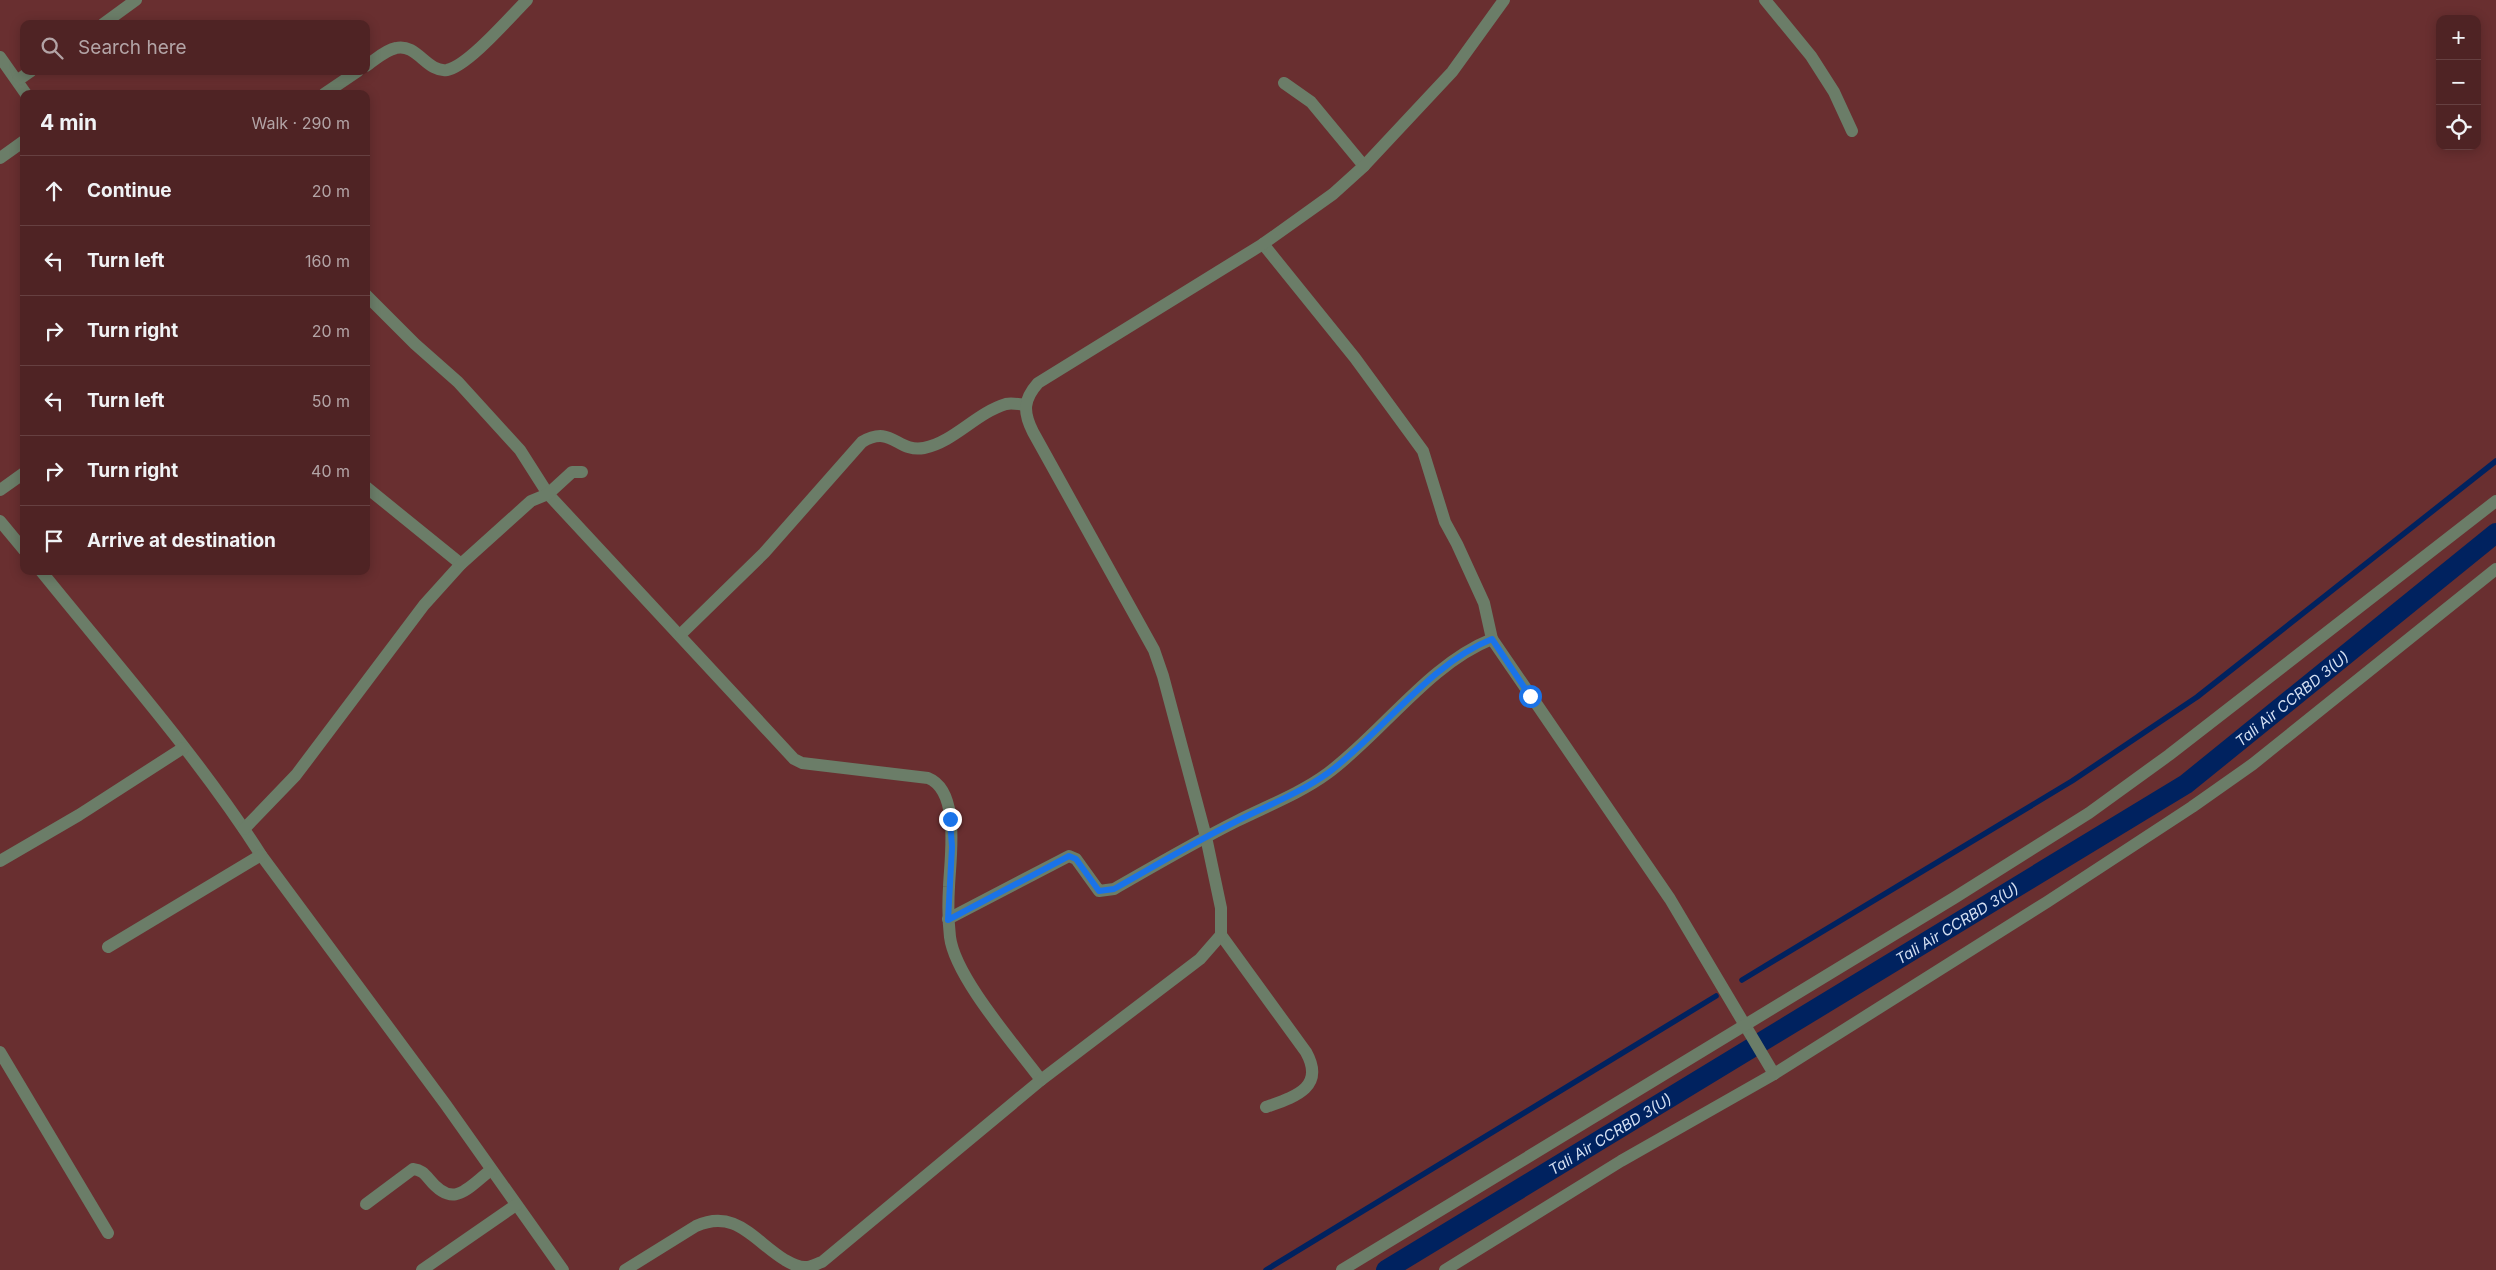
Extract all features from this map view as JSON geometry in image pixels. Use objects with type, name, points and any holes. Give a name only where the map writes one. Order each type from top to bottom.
[{"type":"street","points":[[108,20],[136,0]]},
{"type":"street","points":[[370,64],[396,48],[409,48],[438,69],[454,68],[466,60],[527,0]]},
{"type":"street","points":[[1266,1107],[1303,1090],[1309,1084],[1313,1068],[1306,1052],[1221,935],[1221,908],[1206,837],[1154,650],[1033,432],[1026,417],[1025,405],[1030,392],[1038,383],[1263,244],[1333,194],[1364,166],[1452,72],[1504,0]]},
{"type":"street","points":[[1765,0],[1816,64],[1834,92],[1852,131]]},
{"type":"street","points":[[0,57],[24,90]]},
{"type":"street","points":[[18,80],[25,75]]},
{"type":"street","points":[[330,90],[352,75]]},
{"type":"street","points":[[1284,83],[1311,102],[1364,166]]},
{"type":"street","points":[[0,158],[20,144]]},
{"type":"street","points":[[1263,244],[1355,358],[1423,451],[1445,522],[1458,544],[1484,603],[1492,639],[1670,899],[1774,1074]]},
{"type":"street","points":[[370,300],[415,344],[458,382],[520,450],[548,494],[681,634],[794,759],[802,764],[928,778],[938,784],[945,794],[952,847],[948,920],[953,952],[963,973],[1041,1080]]},
{"type":"street","points":[[681,634],[764,552],[862,442],[874,435],[885,436],[906,447],[922,448],[940,442],[1007,404],[1025,405]]},
{"type":"street","points":[[244,829],[296,776],[424,605],[461,564],[531,501],[548,494],[564,476],[572,472],[582,472]]},
{"type":"street","points":[[0,490],[20,476]]},
{"type":"street","points":[[370,490],[461,564]]},
{"type":"street","points":[[1342,1270],[1746,1025],[2090,813],[2169,756],[2496,501]]},
{"type":"street","points":[[0,521],[20,545]]},
{"type":"street","points":[[1445,1270],[1621,1161],[1774,1074],[2047,902],[2192,807],[2253,764],[2496,569]]},
{"type":"street","points":[[44,575],[183,748],[244,829],[563,1270]]},
{"type":"street","points":[[948,920],[1069,856],[1076,859],[1099,891],[1105,892],[1114,889],[1206,837],[1321,778],[1342,762],[1448,665],[1476,645],[1492,639]]},
{"type":"street","points":[[0,861],[79,815],[183,748]]},
{"type":"street","points":[[108,947],[261,855]]},
{"type":"street","points":[[625,1270],[696,1226],[708,1221],[719,1220],[731,1221],[775,1254],[796,1266],[807,1267],[822,1262],[1041,1080],[1200,960],[1221,935]]},
{"type":"street","points":[[0,1052],[108,1233]]},
{"type":"street","points":[[366,1204],[413,1169],[423,1172],[436,1187],[448,1196],[455,1195],[464,1190],[491,1170]]},
{"type":"street","points":[[422,1270],[516,1205]]},
{"type":"waterway","points":[[1742,980],[2072,781],[2197,697],[2496,461]]},
{"type":"waterway","name":"Tali Air CCRBD 3(U)","points":[[1386,1270],[2186,784],[2496,533]]},
{"type":"waterway","points":[[1266,1270],[1716,996]]},
{"type":"route","points":[[950,819],[952,847],[948,920],[1069,856],[1076,859],[1099,891],[1105,892],[1114,889],[1206,837],[1328,773],[1448,665],[1476,645],[1492,639],[1530,696]]}]
